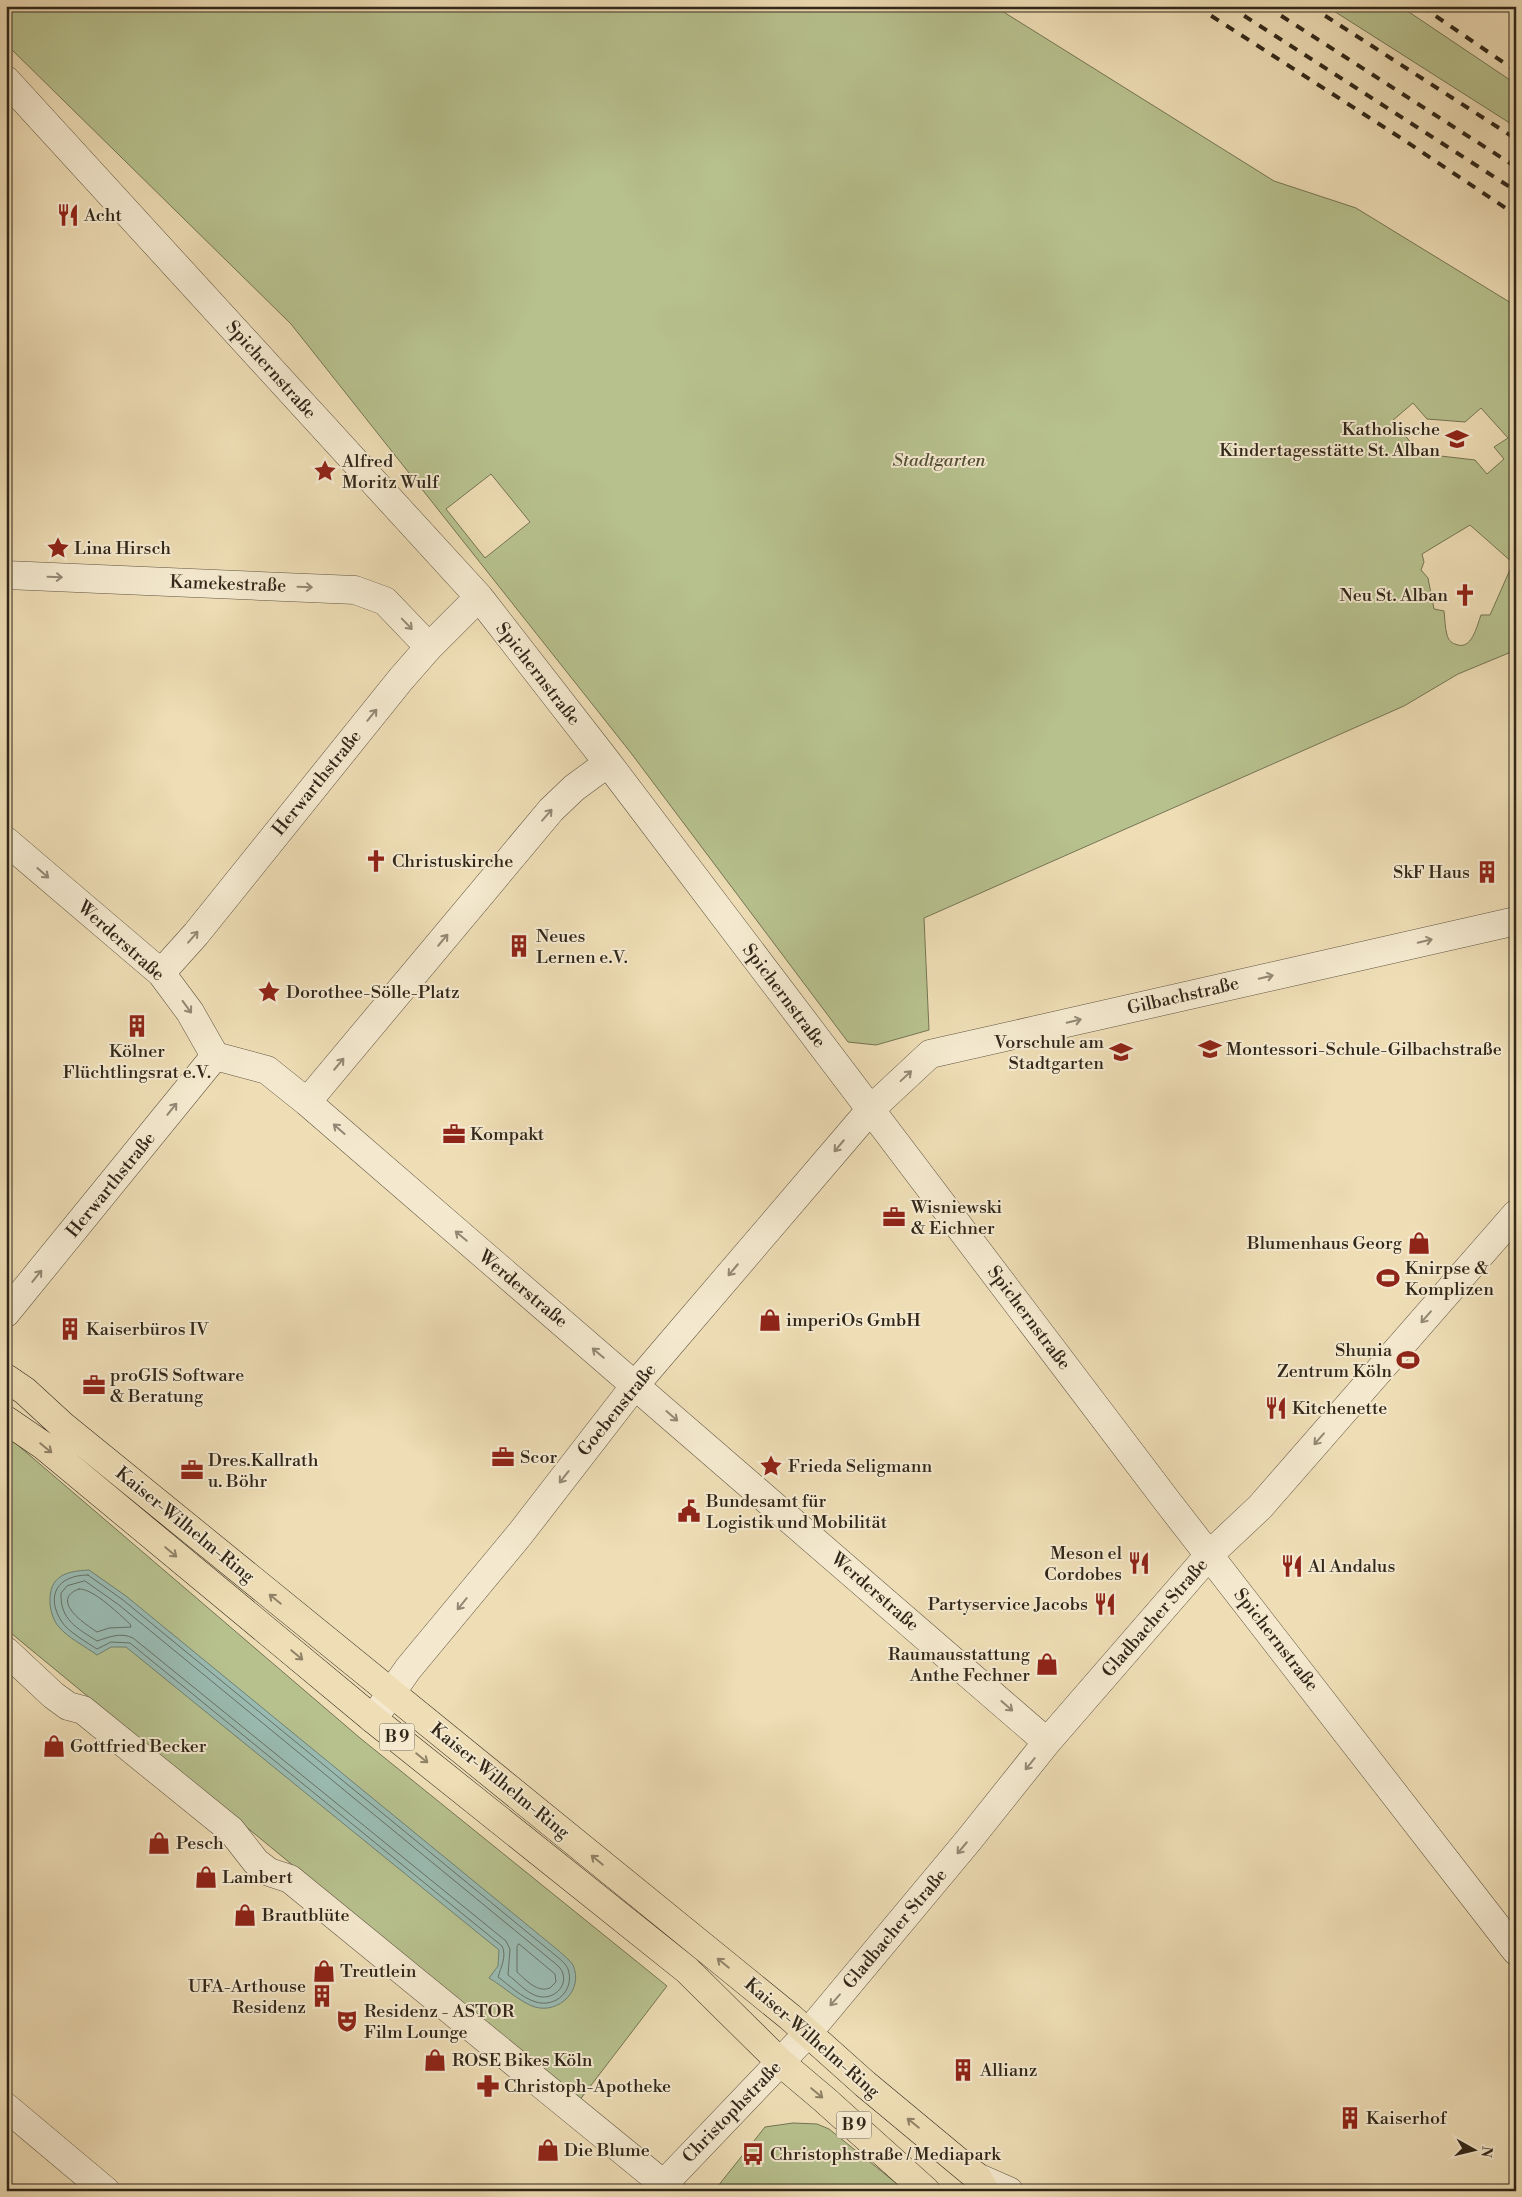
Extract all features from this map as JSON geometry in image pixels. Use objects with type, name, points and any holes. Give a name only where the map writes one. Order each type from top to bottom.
[{"type":"main road","name":"Kaiser-Wilhelm-Ring","points":[[6,1378],[25,1391],[62,1426],[790,2017],[807,2034],[981,2184]]},
{"type":"main road","name":"Kaiser-Wilhelm-Ring","points":[[6,1420],[44,1446],[373,1718],[687,1970],[780,2062],[926,2191]]},
{"type":"street","name":"Spichernstraße","points":[[6,80],[479,598],[608,763],[1210,1554],[1516,1951]]},
{"type":"street","name":"Kamekestraße","points":[[6,575],[355,590],[385,601],[429,646]]},
{"type":"street","name":"Herwarthstraße","points":[[161,973],[196,934],[429,646],[479,598]]},
{"type":"street","points":[[308,1102],[551,810],[574,788],[608,763]]},
{"type":"street","name":"Werderstraße","points":[[6,841],[161,973],[190,1012],[215,1056],[267,1070],[308,1102],[636,1384],[1047,1742]]},
{"type":"street","name":"Gilbachstraße","points":[[871,1109],[930,1054],[1516,921]]},
{"type":"street","name":"Herwarthstraße","points":[[6,1314],[215,1056]]},
{"type":"street","name":"Goebenstraße","points":[[373,1718],[408,1669],[520,1534],[636,1384],[871,1109]]},
{"type":"street","name":"Gladbacher Straße","points":[[807,2034],[968,1841],[1047,1742],[1210,1554],[1260,1507],[1516,1214]]},
{"type":"street","points":[[6,1651],[53,1695],[68,1706],[83,1710],[231,1830],[256,1862],[269,1872],[290,1879],[664,2188]]},
{"type":"street","name":"Christophstraße","points":[[664,2188],[807,2034]]},
{"type":"street","points":[[6,2107],[106,2191]]},
{"type":"street","points":[[981,2184],[1009,2191]]},
{"type":"green space","name":"Stadtgarten","points":[[6,6],[994,6],[1274,181],[1356,208],[1516,306],[1516,650],[1458,674],[1404,706],[924,918],[929,1030],[876,1045],[848,1042],[631,753],[291,324],[6,44]],"holes":[[[1413,403],[1427,419],[1465,422],[1481,408],[1508,438],[1494,447],[1504,459],[1487,474],[1475,460],[1415,453],[1415,447],[1392,421]],[[491,474],[530,522],[485,558],[446,509]],[[1470,525],[1513,563],[1490,615],[1481,615],[1473,636],[1466,644],[1454,643],[1447,636],[1444,611],[1434,609],[1428,578],[1421,570],[1424,562],[1422,554]]]},
{"type":"green space","points":[[1326,6],[1400,6],[1516,84],[1516,127]]},
{"type":"green space","points":[[6,1435],[360,1738],[667,1986],[579,2101],[6,1629]]},
{"type":"green space","points":[[793,2123],[817,2124],[829,2129],[906,2191],[714,2191],[765,2127]]},
{"type":"water","points":[[89,1570],[126,1596],[559,1951],[572,1963],[576,1974],[572,1991],[567,1998],[553,2007],[535,2007],[524,2002],[489,1978],[498,1966],[499,1950],[126,1647],[111,1647],[97,1655],[62,1631],[55,1622],[51,1611],[50,1593],[52,1586],[60,1577],[66,1574]]},
{"type":"railway","points":[[1196,6],[1404,140],[1516,215]]},
{"type":"railway","points":[[1229,6],[1516,191]]},
{"type":"railway","points":[[1266,6],[1516,167]]},
{"type":"railway","points":[[1310,6],[1516,139]]},
{"type":"railway","points":[[1421,6],[1516,71]]},
{"type":"place","name":"Acht","points":[[68,215]]},
{"type":"place","name":"Katholische Kindertagesstätte St. Alban","points":[[1457,439]]},
{"type":"place","name":"Alfred Moritz Wulf","points":[[325,471]]},
{"type":"place","name":"Lina Hirsch","points":[[58,548]]},
{"type":"place","name":"Neu St. Alban","points":[[1465,595]]},
{"type":"place","name":"Christuskirche","points":[[376,861]]},
{"type":"place","name":"SkF Haus","points":[[1487,872]]},
{"type":"place","name":"Neues Lernen e.V.","points":[[519,946]]},
{"type":"place","name":"Dorothee-Sölle-Platz","points":[[269,992]]},
{"type":"place","name":"Kölner Flüchtlingsrat e.V.","points":[[137,1026]]},
{"type":"place","name":"Montessori-Schule-Gilbachstraße","points":[[1210,1049]]},
{"type":"place","name":"Vorschule am Stadtgarten","points":[[1121,1052]]},
{"type":"place","name":"Kompakt","points":[[454,1134]]},
{"type":"place","name":"Wisniewski & Eichner","points":[[894,1217]]},
{"type":"place","name":"Blumenhaus Georg","points":[[1419,1243]]},
{"type":"place","name":"Knirpse & Komplizen","points":[[1388,1278]]},
{"type":"place","name":"imperiOs GmbH","points":[[770,1320]]},
{"type":"place","name":"Kaiserbüros IV","points":[[70,1329]]},
{"type":"place","name":"Shunia Zentrum Köln","points":[[1408,1360]]},
{"type":"place","name":"proGIS Software & Beratung","points":[[94,1385]]},
{"type":"place","name":"Kitchenette","points":[[1276,1408]]},
{"type":"place","name":"Scor","points":[[503,1457]]},
{"type":"place","name":"Frieda Seligmann","points":[[771,1466]]},
{"type":"place","name":"Dres.Kallrath u. Böhr","points":[[192,1470]]},
{"type":"place","name":"Bundesamt für Logistik und Mobilität","points":[[689,1511]]},
{"type":"place","name":"Meson el Cordobes","points":[[1139,1563]]},
{"type":"place","name":"Al Andalus","points":[[1292,1566]]},
{"type":"place","name":"Partyservice Jacobs","points":[[1105,1604]]},
{"type":"place","name":"Raumausstattung Anthe Fechner","points":[[1047,1664]]},
{"type":"place","name":"Gottfried Becker","points":[[54,1746]]},
{"type":"place","name":"Pesch","points":[[159,1843]]},
{"type":"place","name":"Lambert","points":[[206,1877]]},
{"type":"place","name":"Brautblüte","points":[[245,1915]]},
{"type":"place","name":"Treutlein","points":[[324,1971]]},
{"type":"place","name":"UFA-Arthouse Residenz","points":[[322,1996]]},
{"type":"place","name":"Residenz - ASTOR Film Lounge","points":[[347,2021]]},
{"type":"place","name":"ROSE Bikes Köln","points":[[435,2060]]},
{"type":"place","name":"Allianz","points":[[963,2070]]},
{"type":"place","name":"Christoph-Apotheke","points":[[488,2086]]},
{"type":"place","name":"Kaiserhof","points":[[1350,2118]]},
{"type":"place","name":"Die Blume","points":[[548,2150]]},
{"type":"place","name":"Christophstraße / Mediapark","points":[[753,2154]]}]
